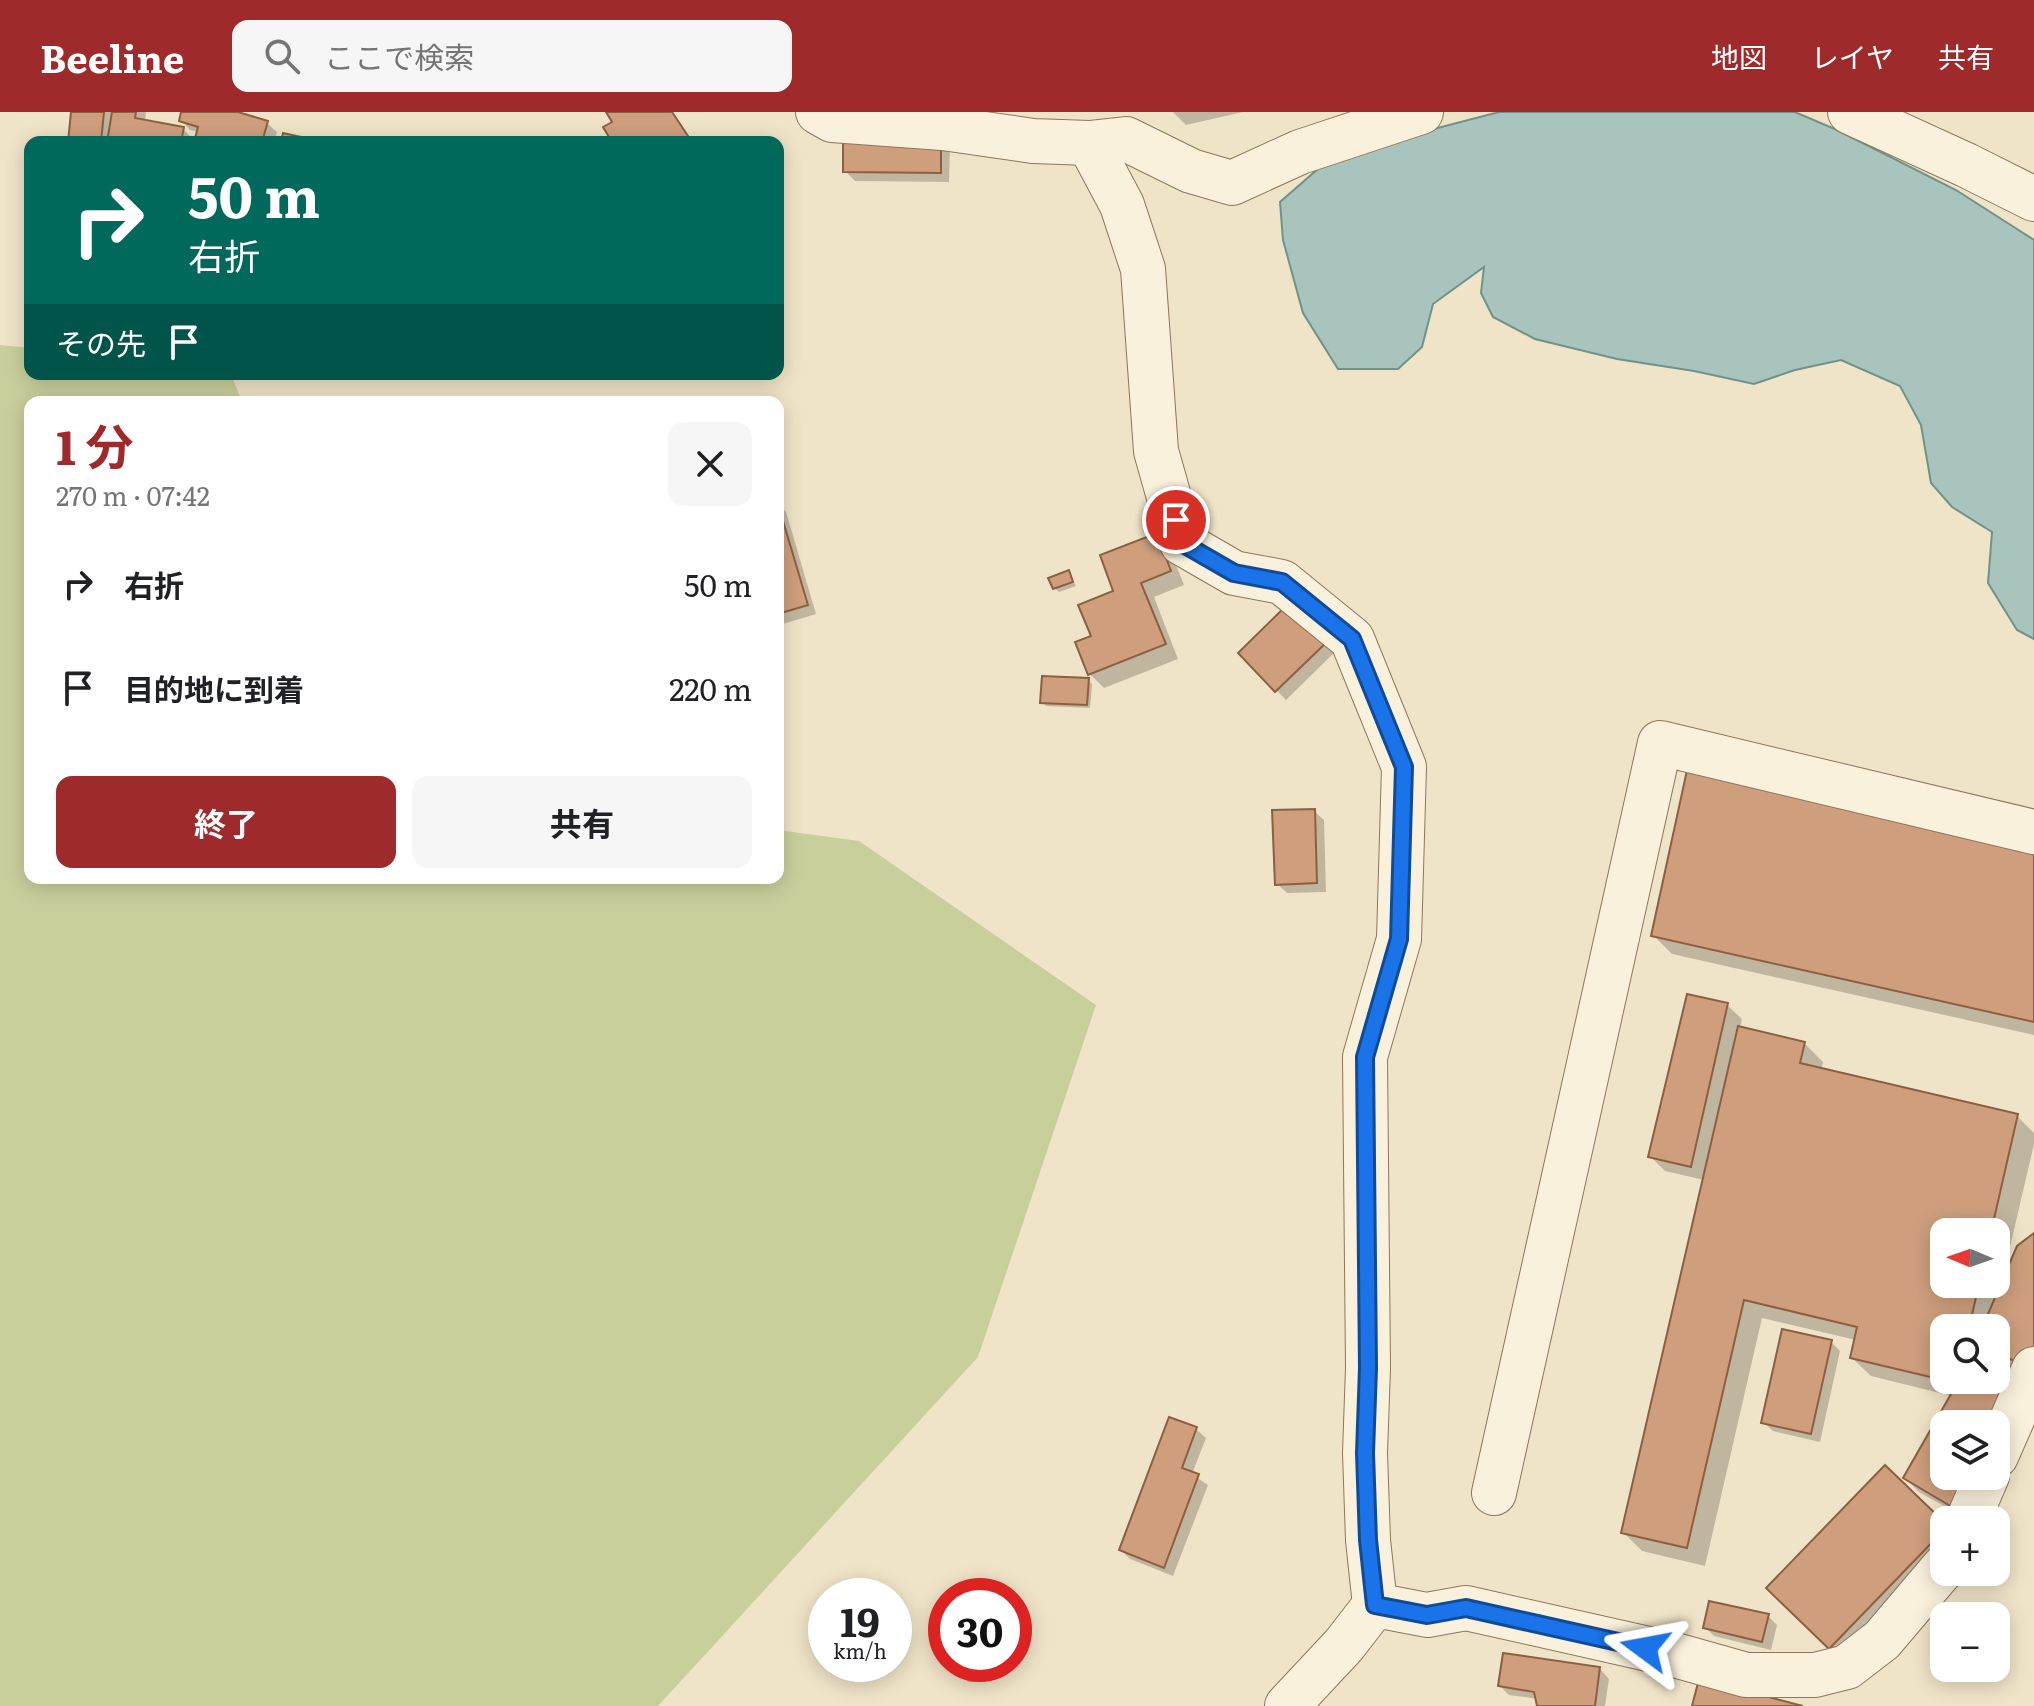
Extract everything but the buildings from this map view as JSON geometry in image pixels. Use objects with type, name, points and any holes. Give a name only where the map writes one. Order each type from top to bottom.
[{"type":"street","points":[[818,112],[832,120],[943,128],[1033,141],[1089,143],[1126,139],[1191,171],[1232,183],[1300,152],[1421,112]]},
{"type":"street","points":[[1850,112],[2034,199]]},
{"type":"street","points":[[1089,143],[1122,205],[1143,269],[1156,451],[1182,543],[1234,573],[1282,582],[1352,639],[1404,767],[1399,939],[1365,1057],[1368,1368],[1365,1453],[1368,1540],[1375,1605],[1344,1645],[1287,1706]]},
{"type":"street","points":[[1494,1493],[1660,743],[2034,832]]},
{"type":"street","points":[[2010,1424],[2034,1369]]},
{"type":"street","points":[[1375,1605],[1427,1615],[1466,1608],[1675,1655],[1746,1675],[1815,1675],[1843,1686],[1930,1583]]},
{"type":"green space","points":[[0,345],[24,347],[24,380],[233,380],[240,396],[24,396],[24,884],[784,884],[784,831],[859,841],[1096,1005],[978,1357],[658,1706],[0,1706]]},
{"type":"water","points":[[1499,112],[1795,112],[1956,190],[2034,240],[2034,639],[2017,630],[1988,583],[1992,532],[1952,507],[1931,483],[1921,425],[1900,386],[1841,360],[1795,370],[1754,384],[1617,359],[1535,339],[1493,317],[1481,293],[1484,267],[1433,304],[1422,347],[1398,369],[1338,369],[1303,313],[1283,240],[1280,202],[1334,155]]},
{"type":"route","points":[[1176,520],[1182,543],[1234,573],[1282,582],[1352,639],[1404,767],[1399,939],[1365,1057],[1368,1368],[1365,1453],[1368,1540],[1375,1605],[1427,1615],[1466,1608],[1645,1648]]}]
